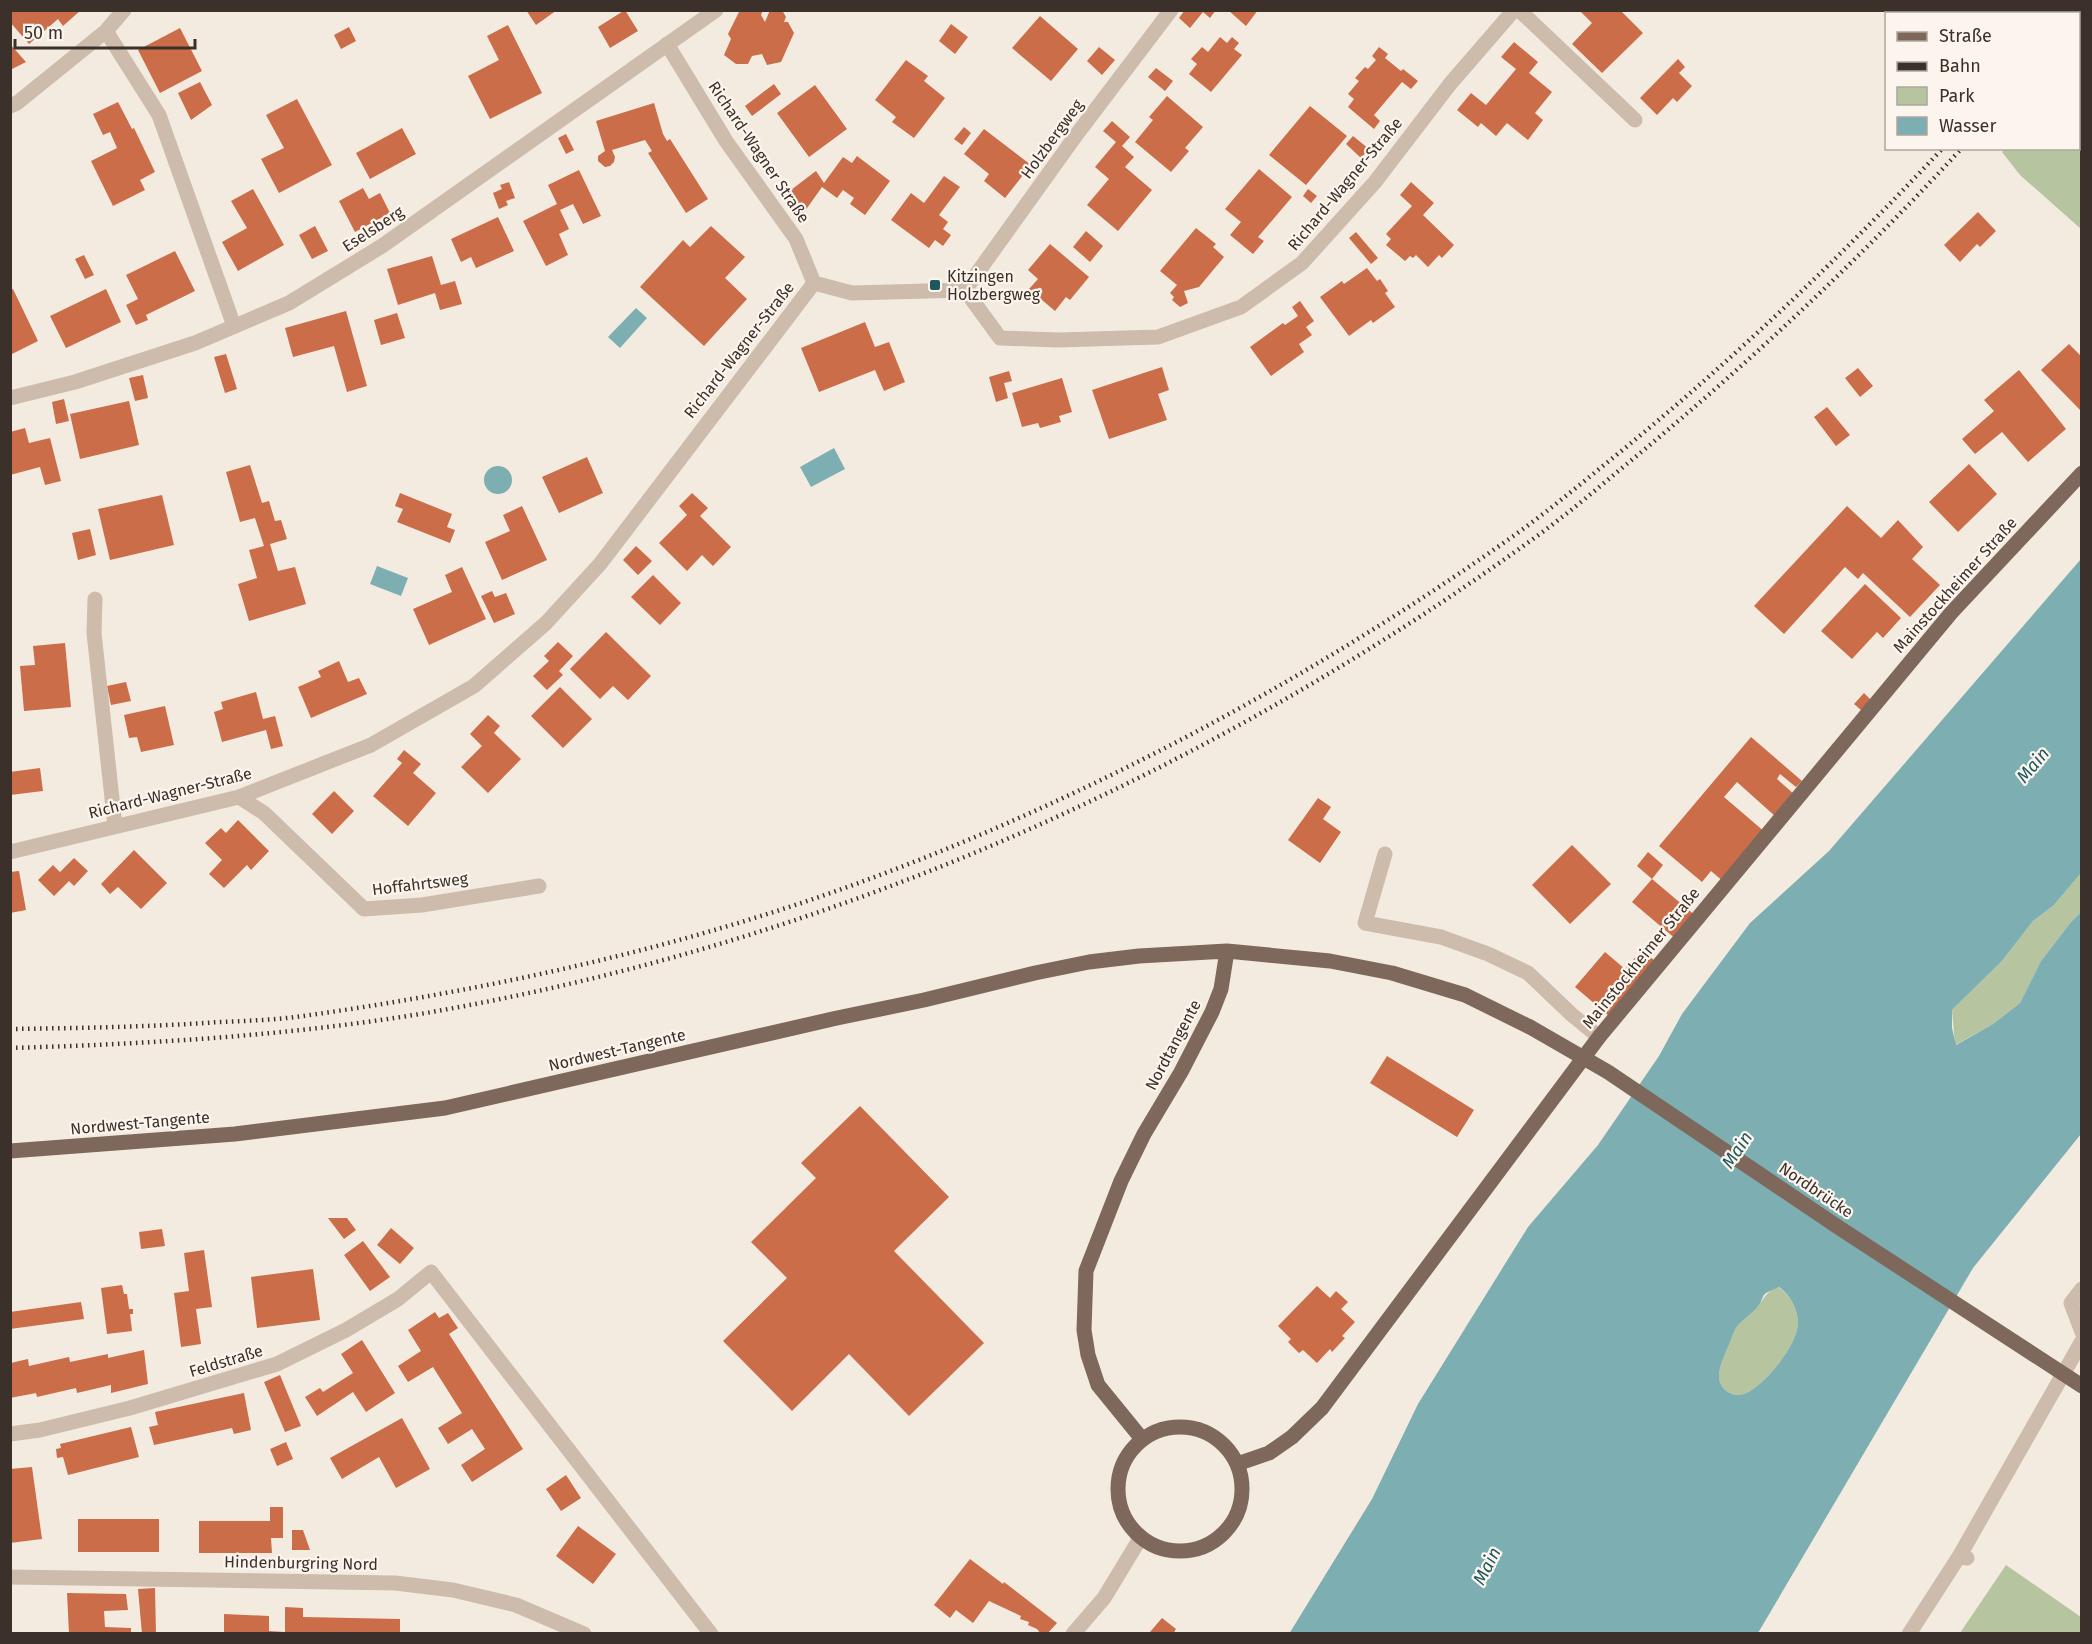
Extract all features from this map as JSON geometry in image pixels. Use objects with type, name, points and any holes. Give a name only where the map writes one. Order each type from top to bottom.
[{"type":"main road","name":"Mainstockheimer Straße","points":[[1237,1464],[1269,1453],[1292,1437],[1322,1408],[1599,1037],[1945,620],[2082,473]]},
{"type":"main road","name":"Nordbrücke","points":[[1227,951],[1330,961],[1392,973],[1465,995],[1530,1027],[1608,1072],[1838,1227],[2082,1386]]},
{"type":"main road","name":"Nordwest-Tangente","points":[[10,1151],[234,1134],[445,1108],[1089,962],[1139,956],[1227,951]]},
{"type":"main road","name":"Nordtangente","points":[[1142,1439],[1098,1385],[1088,1355],[1084,1330],[1086,1271],[1121,1181],[1212,1012],[1221,989],[1227,951]]},
{"type":"main road","points":[[1167,1428],[1193,1428],[1218,1439],[1229,1450],[1237,1464],[1242,1478],[1239,1507],[1229,1526],[1215,1540],[1203,1547],[1185,1551],[1163,1549],[1141,1537],[1125,1518],[1118,1498],[1119,1476],[1125,1459],[1142,1439],[1167,1428]]},
{"type":"street","points":[[10,106],[17,103],[106,31],[124,10]]},
{"type":"street","name":"Eselsberg","points":[[10,398],[75,382],[195,343],[289,303],[382,246],[716,10]]},
{"type":"street","name":"Holzbergweg","points":[[965,291],[1077,134],[1171,10]]},
{"type":"street","name":"Richard-Wagner-Straße","points":[[10,852],[239,797],[371,745],[474,686],[546,623],[600,564],[814,283],[852,292],[965,291],[1000,338],[1058,340],[1158,337],[1241,307],[1302,263],[1375,182],[1450,84],[1514,10]]},
{"type":"street","points":[[1519,10],[1635,120]]},
{"type":"street","points":[[106,31],[159,115],[234,326]]},
{"type":"street","name":"Richard-Wagner Straße","points":[[667,44],[726,141],[796,239],[814,283]]},
{"type":"street","points":[[96,599],[94,633],[115,826]]},
{"type":"street","name":"Hoffahrtsweg","points":[[239,797],[264,813],[364,909],[422,905],[539,885]]},
{"type":"street","points":[[1385,854],[1365,923],[1441,937],[1498,959],[1528,974],[1599,1037]]},
{"type":"street","name":"Feldstraße","points":[[10,1434],[40,1430],[130,1408],[277,1364],[346,1330],[388,1305],[431,1272],[711,1634]]},
{"type":"street","points":[[2082,1289],[2071,1303],[2082,1332]]},
{"type":"street","points":[[1909,1634],[1964,1557],[2082,1341]]},
{"type":"street","points":[[1073,1634],[1104,1598],[1141,1537]]},
{"type":"street","name":"Hindenburgring Nord","points":[[10,1577],[395,1583],[453,1590],[516,1605],[584,1634]]},
{"type":"green space","points":[[2080,65],[2081,229],[2020,175],[2002,152],[2004,150],[2080,150]]},
{"type":"green space","points":[[2081,873],[2081,912],[2041,961],[2020,1003],[1993,1024],[1955,1045],[1952,1010],[2002,961],[2033,921],[2054,905]]},
{"type":"green space","points":[[1778,1287],[1794,1306],[1798,1322],[1797,1331],[1787,1352],[1770,1374],[1752,1390],[1735,1395],[1721,1385],[1719,1376],[1721,1364],[1738,1325],[1757,1308],[1767,1294]]},
{"type":"green space","points":[[2006,1565],[2081,1617],[2081,1633],[1960,1633]]},
{"type":"water","points":[[636,308],[647,318],[620,348],[608,337]]},
{"type":"water","points":[[834,448],[845,469],[811,487],[800,467]]},
{"type":"water","points":[[498,466],[508,470],[512,480],[508,490],[498,494],[488,490],[484,480],[488,470]]},
{"type":"water","name":"Main","points":[[2081,559],[2081,873],[2054,905],[2033,921],[2002,961],[1952,1010],[1952,1028],[1956,1045],[1993,1024],[2020,1003],[2041,961],[2081,912],[2081,1134],[1973,1268],[1758,1633],[1289,1634],[1372,1499],[1418,1404],[1528,1227],[1598,1145],[1659,1056],[1682,1014],[1750,923],[1829,851]],"holes":[[[1779,1287],[1792,1302],[1798,1322],[1797,1331],[1787,1352],[1770,1374],[1752,1390],[1739,1395],[1727,1391],[1721,1385],[1720,1368],[1735,1330],[1757,1308],[1766,1293]]]},
{"type":"water","points":[[377,566],[408,578],[401,596],[370,584]]},
{"type":"building","points":[[10,10],[81,10],[63,26],[58,19],[29,44],[10,22]]},
{"type":"building","points":[[526,10],[557,10],[536,25]]},
{"type":"building","points":[[625,10],[638,31],[610,48],[598,27]]},
{"type":"building","points":[[740,10],[763,10],[761,15],[765,22],[770,10],[782,10],[786,17],[784,22],[788,22],[794,33],[781,62],[767,65],[762,54],[752,56],[748,64],[736,64],[724,55],[731,39],[728,34]]},
{"type":"building","points":[[1185,10],[1216,10],[1210,18],[1203,12],[1190,28],[1179,18]]},
{"type":"building","points":[[1228,10],[1258,10],[1246,26]]},
{"type":"building","points":[[1579,10],[1620,10],[1643,33],[1602,73],[1572,44],[1592,23]]},
{"type":"building","points":[[1040,16],[1078,49],[1051,81],[1012,48]]},
{"type":"building","points":[[951,24],[968,37],[955,54],[939,41]]},
{"type":"building","points":[[508,25],[542,93],[490,119],[468,76],[499,60],[487,36]]},
{"type":"building","points":[[349,27],[356,41],[341,49],[334,35]]},
{"type":"building","points":[[180,28],[202,71],[160,93],[138,50]]},
{"type":"building","points":[[1220,37],[1227,43],[1232,37],[1239,43],[1234,49],[1242,55],[1211,92],[1189,74],[1197,64],[1191,59],[1202,47],[1208,52]]},
{"type":"building","points":[[1514,42],[1538,62],[1529,73],[1552,92],[1535,113],[1543,120],[1528,140],[1507,123],[1496,136],[1481,123],[1478,127],[1457,110],[1471,93],[1486,105],[1516,69],[1501,57]]},
{"type":"building","points":[[10,44],[26,62],[10,70]]},
{"type":"building","points":[[1099,47],[1115,60],[1102,75],[1087,61]]},
{"type":"building","points":[[1379,47],[1388,54],[1385,58],[1418,81],[1411,89],[1402,82],[1374,115],[1380,121],[1374,129],[1348,107],[1354,99],[1348,94],[1359,81],[1355,78],[1365,67],[1368,69],[1376,60],[1372,56]]},
{"type":"building","points":[[1678,59],[1685,67],[1679,73],[1692,86],[1677,102],[1673,98],[1657,115],[1640,98]]},
{"type":"building","points":[[906,60],[928,76],[924,81],[945,98],[914,138],[892,122],[896,117],[875,100]]},
{"type":"building","points":[[1156,68],[1173,81],[1165,91],[1148,77]]},
{"type":"building","points":[[200,82],[212,105],[191,120],[178,93]]},
{"type":"building","points":[[774,84],[781,94],[752,116],[745,106]]},
{"type":"building","points":[[815,85],[847,129],[809,157],[777,113]]},
{"type":"building","points":[[1167,96],[1203,127],[1185,148],[1189,151],[1171,172],[1135,142],[1153,120],[1149,117]]},
{"type":"building","points":[[297,99],[332,165],[279,193],[261,159],[284,148],[266,115]]},
{"type":"building","points":[[118,102],[132,129],[134,128],[155,172],[140,180],[145,190],[113,206],[91,161],[117,148],[110,132],[103,135],[93,114]]},
{"type":"building","points":[[654,103],[663,134],[667,141],[670,139],[708,199],[686,213],[648,153],[652,151],[645,140],[612,150],[615,157],[610,166],[605,167],[598,161],[598,156],[605,151],[596,121]]},
{"type":"building","points":[[1310,106],[1347,136],[1306,185],[1269,155]]},
{"type":"building","points":[[1112,121],[1130,137],[1122,146],[1134,157],[1125,167],[1152,190],[1118,231],[1087,205],[1109,179],[1095,167],[1116,142],[1103,131]]},
{"type":"building","points":[[964,127],[971,133],[962,145],[954,139]]},
{"type":"building","points":[[402,128],[416,154],[370,179],[356,153]]},
{"type":"building","points":[[984,129],[1031,165],[1005,198],[984,181],[989,174],[964,154]]},
{"type":"building","points":[[566,134],[574,150],[566,154],[558,138]]},
{"type":"building","points":[[1353,136],[1369,149],[1361,158],[1346,144]]},
{"type":"building","points":[[857,156],[890,181],[865,215],[850,204],[854,198],[843,190],[837,198],[822,187],[800,218],[783,196],[816,171],[824,183],[843,157],[852,163]]},
{"type":"building","points":[[1259,169],[1292,197],[1258,237],[1264,241],[1253,254],[1230,235],[1241,222],[1225,209]]},
{"type":"building","points":[[579,170],[601,216],[583,224],[573,204],[560,210],[569,229],[559,234],[568,255],[546,266],[523,221],[557,204],[548,185]]},
{"type":"building","points":[[944,176],[960,187],[939,215],[948,222],[943,229],[951,235],[943,246],[935,240],[929,248],[891,220],[911,193],[924,203]]},
{"type":"building","points":[[509,182],[515,198],[506,201],[508,205],[499,209],[493,193],[502,189],[500,185]]},
{"type":"building","points":[[1411,182],[1434,203],[1423,215],[1454,245],[1442,258],[1439,255],[1428,267],[1416,255],[1413,258],[1410,256],[1405,261],[1386,245],[1391,239],[1386,234],[1412,206],[1400,195]]},
{"type":"building","points":[[363,188],[369,199],[380,193],[390,213],[355,232],[339,201]]},
{"type":"building","points":[[253,189],[284,245],[238,271],[222,242],[247,228],[231,201]]},
{"type":"building","points":[[1308,189],[1317,196],[1311,203],[1303,196]]},
{"type":"building","points":[[1978,212],[1996,231],[1980,247],[1977,244],[1960,262],[1944,245]]},
{"type":"building","points":[[498,217],[514,251],[476,268],[471,257],[461,262],[451,239]]},
{"type":"building","points":[[315,226],[328,251],[312,259],[299,235]]},
{"type":"building","points":[[711,226],[745,257],[725,278],[747,299],[704,346],[640,287],[683,240],[690,247]]},
{"type":"building","points":[[1196,228],[1216,244],[1213,247],[1224,257],[1199,287],[1184,291],[1188,303],[1180,307],[1172,300],[1174,297],[1170,293],[1177,285],[1160,271]]},
{"type":"building","points":[[1086,231],[1103,246],[1090,262],[1073,247]]},
{"type":"building","points":[[1356,232],[1378,258],[1371,264],[1349,238]]},
{"type":"building","points":[[1050,244],[1089,277],[1070,300],[1066,297],[1055,311],[1029,289],[1038,279],[1028,270]]},
{"type":"building","points":[[175,251],[195,291],[146,315],[148,320],[136,325],[126,305],[138,299],[126,275]]},
{"type":"building","points":[[84,255],[94,275],[85,279],[75,259]]},
{"type":"building","points":[[432,256],[441,285],[455,281],[462,304],[440,310],[435,293],[398,305],[387,269]]},
{"type":"building","points":[[1367,268],[1377,281],[1380,279],[1388,291],[1385,293],[1395,307],[1373,323],[1371,320],[1349,336],[1320,297],[1342,281],[1344,284]]},
{"type":"building","points":[[13,289],[38,341],[10,355],[10,290]]},
{"type":"building","points":[[106,289],[121,322],[66,348],[50,316]]},
{"type":"building","points":[[1300,301],[1314,321],[1306,327],[1312,335],[1299,344],[1304,352],[1271,376],[1250,347],[1283,323],[1285,325],[1298,316],[1292,307]]},
{"type":"building","points":[[346,311],[367,386],[347,392],[334,346],[293,357],[285,328]]},
{"type":"building","points":[[397,313],[405,338],[381,345],[374,320]]},
{"type":"building","points":[[865,322],[875,347],[889,342],[905,382],[884,391],[875,370],[819,392],[801,348]]},
{"type":"building","points":[[2069,344],[2082,357],[2082,412],[2041,370]]},
{"type":"building","points":[[226,354],[237,389],[225,393],[214,357]]},
{"type":"building","points":[[1162,367],[1169,390],[1158,394],[1167,420],[1109,439],[1092,390]]},
{"type":"building","points":[[1858,368],[1873,386],[1860,397],[1845,378]]},
{"type":"building","points":[[2019,370],[2066,429],[2028,462],[2002,432],[1975,454],[1962,439],[1994,411],[1984,400]]},
{"type":"building","points":[[1009,371],[1012,381],[1004,383],[1008,398],[996,402],[989,377]]},
{"type":"building","points":[[143,375],[148,398],[135,401],[129,378]]},
{"type":"building","points":[[1062,378],[1072,412],[1059,416],[1061,422],[1040,428],[1038,423],[1022,427],[1012,393]]},
{"type":"building","points":[[64,399],[69,421],[56,424],[52,402]]},
{"type":"building","points":[[129,401],[139,445],[80,459],[70,414]]},
{"type":"building","points":[[1827,407],[1850,435],[1836,446],[1814,417]]},
{"type":"building","points":[[25,428],[29,443],[50,438],[61,481],[45,485],[40,467],[10,475],[10,432]]},
{"type":"building","points":[[587,457],[603,493],[559,513],[542,477]]},
{"type":"building","points":[[1969,464],[1997,494],[1958,532],[1929,502]]},
{"type":"building","points":[[250,465],[262,503],[269,501],[275,521],[281,520],[287,539],[270,544],[278,571],[295,567],[306,604],[249,621],[238,584],[257,578],[249,550],[264,546],[255,518],[240,522],[226,472]]},
{"type":"building","points":[[400,493],[452,514],[447,527],[455,530],[450,543],[397,522],[403,509],[395,506]]},
{"type":"building","points":[[692,493],[708,508],[700,516],[731,547],[713,566],[702,555],[687,571],[659,543],[687,515],[679,506]]},
{"type":"building","points":[[162,495],[174,545],[110,560],[98,509]]},
{"type":"building","points":[[522,506],[547,560],[502,580],[485,542],[510,531],[503,515]]},
{"type":"building","points":[[1847,506],[1881,538],[1898,520],[1923,547],[1912,559],[1940,585],[1910,617],[1863,573],[1858,579],[1845,567],[1784,634],[1754,606]]},
{"type":"building","points":[[90,529],[96,555],[78,560],[72,533]]},
{"type":"building","points":[[636,546],[652,561],[638,575],[623,560]]},
{"type":"building","points":[[462,567],[486,619],[429,645],[413,609],[452,592],[445,575]]},
{"type":"building","points":[[653,575],[681,603],[660,625],[631,597]]},
{"type":"building","points":[[1865,584],[1901,618],[1883,638],[1877,632],[1852,659],[1821,631]]},
{"type":"building","points":[[492,591],[495,597],[506,593],[515,614],[494,623],[481,596]]},
{"type":"building","points":[[606,632],[651,676],[628,700],[613,686],[600,699],[570,669]]},
{"type":"building","points":[[558,642],[573,656],[559,671],[563,675],[547,690],[533,676],[549,661],[544,656]]},
{"type":"building","points":[[65,643],[71,707],[24,711],[20,666],[35,665],[33,646]]},
{"type":"building","points":[[339,661],[348,682],[359,678],[367,694],[311,718],[298,687],[321,677],[318,671]]},
{"type":"building","points":[[126,682],[131,701],[111,705],[107,686]]},
{"type":"building","points":[[560,687],[592,719],[563,748],[531,716]]},
{"type":"building","points":[[256,692],[263,719],[275,716],[283,746],[271,749],[266,730],[222,742],[214,712],[223,709],[221,702]]},
{"type":"building","points":[[1864,693],[1871,700],[1861,710],[1854,704]]},
{"type":"building","points":[[165,706],[174,745],[141,752],[137,737],[129,738],[124,715]]},
{"type":"building","points":[[488,715],[500,726],[494,733],[521,759],[488,793],[461,767],[482,746],[470,734]]},
{"type":"building","points":[[1751,737],[1802,781],[1796,787],[1780,774],[1777,779],[1795,795],[1776,817],[1737,782],[1724,797],[1766,833],[1724,882],[1711,871],[1702,882],[1659,846]]},
{"type":"building","points":[[404,750],[421,764],[413,773],[436,793],[408,826],[373,796],[402,763],[397,759]]},
{"type":"building","points":[[40,768],[43,791],[10,795],[10,772]]},
{"type":"building","points":[[334,791],[354,811],[332,834],[312,814]]},
{"type":"building","points":[[1318,798],[1331,807],[1323,819],[1341,832],[1320,863],[1288,840]]},
{"type":"building","points":[[238,820],[269,851],[251,870],[247,865],[224,888],[209,874],[222,860],[205,843],[221,828],[226,833]]},
{"type":"building","points":[[1572,845],[1611,884],[1570,924],[1532,885]]},
{"type":"building","points":[[134,850],[167,883],[141,909],[118,887],[110,894],[101,884]]},
{"type":"building","points":[[1648,852],[1663,865],[1652,879],[1637,866]]},
{"type":"building","points":[[74,858],[88,871],[74,886],[69,881],[54,896],[38,880],[53,865],[60,872]]},
{"type":"building","points":[[19,871],[26,910],[10,913],[10,872]]},
{"type":"building","points":[[1652,879],[1697,917],[1677,940],[1632,902]]},
{"type":"building","points":[[1642,950],[1655,961],[1609,1016],[1575,987],[1605,952],[1625,969]]},
{"type":"building","points":[[1387,1056],[1474,1110],[1457,1137],[1370,1083]]},
{"type":"building","points":[[860,1106],[949,1197],[894,1251],[984,1343],[909,1416],[849,1354],[792,1411],[723,1341],[787,1278],[751,1242],[816,1178],[801,1163]]},
{"type":"building","points":[[328,1218],[347,1218],[356,1230],[344,1239]]},
{"type":"building","points":[[391,1228],[414,1248],[400,1264],[377,1245]]},
{"type":"building","points":[[162,1229],[165,1246],[141,1249],[139,1232]]},
{"type":"building","points":[[363,1241],[390,1277],[370,1291],[344,1255]]},
{"type":"building","points":[[204,1250],[212,1307],[196,1309],[201,1344],[181,1347],[174,1293],[189,1291],[184,1253]]},
{"type":"building","points":[[313,1269],[320,1320],[257,1328],[251,1277]]},
{"type":"building","points":[[122,1285],[124,1294],[127,1294],[129,1309],[133,1309],[133,1314],[130,1314],[132,1331],[107,1334],[101,1288]]},
{"type":"building","points":[[1317,1286],[1330,1298],[1336,1291],[1348,1302],[1341,1309],[1355,1322],[1342,1336],[1345,1338],[1317,1363],[1303,1350],[1299,1353],[1288,1342],[1291,1339],[1278,1326]]},
{"type":"building","points":[[81,1302],[84,1319],[10,1329],[10,1312]]},
{"type":"building","points":[[435,1312],[439,1318],[448,1313],[458,1328],[449,1334],[523,1449],[472,1482],[461,1465],[485,1449],[472,1429],[448,1444],[438,1428],[462,1413],[433,1367],[408,1382],[398,1366],[421,1351],[408,1330]]},
{"type":"building","points":[[362,1340],[395,1393],[366,1412],[353,1392],[317,1416],[305,1397],[320,1388],[323,1392],[353,1373],[341,1354]]},
{"type":"building","points":[[144,1350],[148,1384],[111,1393],[111,1385],[77,1393],[76,1388],[37,1397],[36,1393],[10,1398],[11,1363],[28,1359],[29,1366],[69,1357],[70,1362],[108,1354],[108,1358]]},
{"type":"building","points":[[280,1375],[301,1426],[285,1432],[264,1382]]},
{"type":"building","points":[[244,1393],[251,1430],[234,1434],[232,1428],[154,1445],[149,1427],[158,1425],[155,1412]]},
{"type":"building","points":[[402,1418],[430,1469],[396,1488],[379,1457],[342,1479],[330,1458]]},
{"type":"building","points":[[131,1427],[139,1457],[68,1475],[63,1457],[57,1458],[56,1449],[61,1448],[60,1444]]},
{"type":"building","points":[[286,1442],[293,1459],[277,1466],[270,1449]]},
{"type":"building","points":[[32,1467],[42,1539],[10,1543],[10,1469]]},
{"type":"building","points":[[566,1475],[581,1498],[561,1511],[546,1489]]},
{"type":"building","points":[[270,1507],[283,1507],[283,1538],[271,1538],[272,1553],[199,1553],[199,1521],[270,1521]]},
{"type":"building","points":[[78,1519],[159,1519],[159,1552],[78,1552]]},
{"type":"building","points":[[578,1526],[616,1554],[593,1584],[556,1556]]},
{"type":"building","points":[[292,1530],[303,1530],[310,1550],[292,1550]]},
{"type":"building","points":[[970,1559],[1057,1623],[1047,1634],[1041,1634],[1037,1629],[1028,1625],[1029,1622],[1020,1619],[1021,1616],[989,1601],[973,1623],[956,1610],[950,1618],[934,1605]]},
{"type":"building","points":[[155,1588],[156,1634],[142,1634],[138,1589]]},
{"type":"building","points":[[67,1593],[126,1594],[128,1610],[104,1611],[105,1627],[131,1628],[131,1634],[69,1634]]},
{"type":"building","points":[[285,1607],[303,1608],[303,1617],[400,1619],[400,1634],[224,1634],[224,1614],[269,1616],[269,1631],[285,1632]]},
{"type":"building","points":[[1162,1618],[1176,1629],[1173,1634],[1150,1632]]},
{"type":"railway","points":[[10,1029],[141,1026],[287,1018],[442,994],[515,979],[660,945],[802,903],[958,844],[1042,808],[1207,726],[1287,681],[1366,634],[1519,532],[1658,421],[1784,308],[1941,150]]},
{"type":"railway","points":[[10,1048],[165,1041],[318,1028],[420,1014],[569,984],[716,945],[859,898],[1000,842],[1137,778],[1271,707],[1400,629],[1539,535],[1667,431],[1755,354],[1840,274],[1960,150]]},
{"type":"place","name":"Kitzingen Holzbergweg","points":[[935,285]]}]
